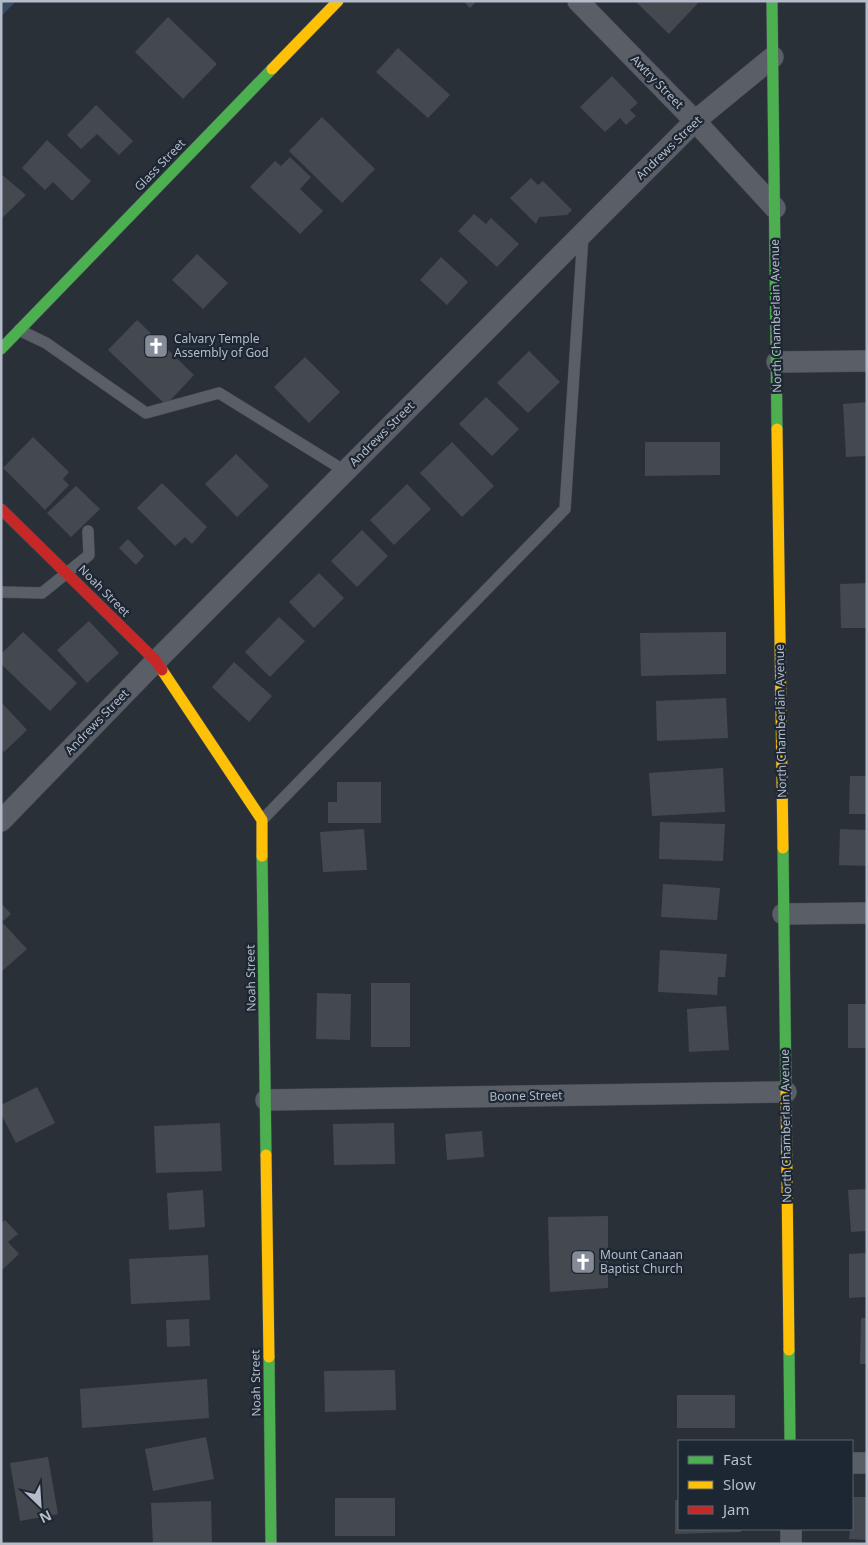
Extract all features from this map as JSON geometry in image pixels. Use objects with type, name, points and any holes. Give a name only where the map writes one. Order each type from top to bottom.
[{"type":"street","name":"Glass Street","points":[[1,349],[338,1]]},
{"type":"street","name":"Awtry Street","points":[[578,1],[695,120],[775,208]]},
{"type":"street","name":"North Chamberlain Avenue","points":[[772,1],[790,1440]]},
{"type":"street","name":"Andrews Street","points":[[1,822],[156,661],[695,120],[773,57]]},
{"type":"street","points":[[777,362],[867,361]]},
{"type":"street","name":"Noah Street","points":[[1,509],[156,661],[262,820],[271,1544]]},
{"type":"street","points":[[784,914],[867,913]]},
{"type":"street","name":"Boone Street","points":[[266,1100],[786,1092]]},
{"type":"street","points":[[853,1463],[867,1463]]},
{"type":"street","points":[[791,1530],[791,1544]]},
{"type":"lane","points":[[262,820],[565,509],[583,233]]},
{"type":"lane","points":[[20,331],[46,343],[146,413],[219,393],[345,471]]},
{"type":"lane","points":[[1,592],[42,593],[89,555],[88,530]]},
{"type":"building","points":[[463,1],[477,1],[470,8]]},
{"type":"building","points":[[635,1],[700,1],[669,34]]},
{"type":"building","points":[[168,17],[217,64],[183,99],[135,52]]},
{"type":"building","points":[[398,48],[450,95],[428,118],[376,72]]},
{"type":"building","points":[[612,76],[638,103],[630,110],[636,116],[626,125],[620,118],[605,132],[580,107]]},
{"type":"building","points":[[96,105],[133,141],[119,155],[97,134],[81,149],[67,135]]},
{"type":"building","points":[[322,117],[375,169],[342,203],[289,151]]},
{"type":"building","points":[[47,140],[91,181],[72,201],[53,182],[45,190],[22,168]]},
{"type":"building","points":[[290,157],[311,177],[300,189],[323,211],[300,234],[250,187],[275,161],[281,166]]},
{"type":"building","points":[[1,174],[26,195],[1,219]]},
{"type":"building","points":[[531,178],[538,185],[543,181],[572,210],[567,215],[539,217],[536,224],[510,198]]},
{"type":"building","points":[[474,214],[486,224],[491,218],[519,244],[497,267],[458,231]]},
{"type":"building","points":[[197,254],[228,283],[203,309],[172,280]]},
{"type":"building","points":[[441,257],[468,282],[447,305],[420,280]]},
{"type":"building","points":[[137,320],[194,375],[166,405],[108,350]]},
{"type":"building","points":[[529,351],[560,382],[528,413],[497,383]]},
{"type":"building","points":[[305,357],[340,392],[309,423],[274,387]]},
{"type":"building","points":[[486,397],[519,429],[492,456],[459,424]]},
{"type":"building","points":[[867,402],[867,456],[846,457],[843,404]]},
{"type":"building","points":[[33,437],[69,472],[63,479],[69,485],[45,510],[3,468]]},
{"type":"building","points":[[452,442],[494,486],[462,517],[420,473]]},
{"type":"building","points":[[645,442],[720,442],[720,475],[645,476]]},
{"type":"building","points":[[236,454],[269,486],[237,517],[205,484]]},
{"type":"building","points":[[162,483],[207,527],[192,544],[185,537],[175,546],[137,508]]},
{"type":"building","points":[[407,484],[431,509],[394,545],[370,520]]},
{"type":"building","points":[[76,486],[100,509],[71,537],[47,513]]},
{"type":"building","points":[[362,530],[388,556],[357,587],[331,561]]},
{"type":"building","points":[[128,539],[144,556],[136,565],[119,548]]},
{"type":"building","points":[[319,573],[344,598],[314,628],[289,602]]},
{"type":"building","points":[[867,583],[867,628],[841,628],[840,584]]},
{"type":"building","points":[[279,617],[305,641],[270,677],[245,652]]},
{"type":"building","points":[[89,621],[119,653],[87,683],[57,650]]},
{"type":"building","points":[[23,632],[77,683],[50,711],[1,664],[1,654]]},
{"type":"building","points":[[726,632],[726,674],[641,676],[640,633]]},
{"type":"building","points":[[234,662],[272,696],[249,722],[212,687]]},
{"type":"building","points":[[726,698],[728,738],[657,741],[656,701]]},
{"type":"building","points":[[1,702],[27,730],[4,752],[1,749]]},
{"type":"building","points":[[723,768],[725,812],[652,816],[649,773]]},
{"type":"building","points":[[850,776],[867,776],[867,814],[849,814]]},
{"type":"building","points":[[337,782],[381,782],[381,823],[328,823],[328,802],[337,802]]},
{"type":"building","points":[[660,822],[725,824],[723,861],[659,859]]},
{"type":"building","points":[[364,829],[367,870],[323,872],[320,832]]},
{"type":"building","points":[[840,829],[867,830],[867,866],[839,865]]},
{"type":"building","points":[[663,884],[720,888],[717,920],[661,917]]},
{"type":"building","points":[[1,903],[11,914],[2,922],[27,949],[1,972]]},
{"type":"building","points":[[660,950],[727,954],[725,977],[718,977],[717,995],[658,992]]},
{"type":"building","points":[[371,983],[410,983],[410,1047],[371,1047]]},
{"type":"building","points":[[317,993],[351,994],[350,1040],[316,1039]]},
{"type":"building","points":[[848,1004],[867,1004],[867,1048],[848,1048]]},
{"type":"building","points":[[726,1006],[729,1050],[689,1052],[687,1009]]},
{"type":"building","points":[[37,1087],[55,1123],[16,1143],[1,1114],[1,1105]]},
{"type":"building","points":[[220,1123],[222,1171],[156,1173],[154,1126]]},
{"type":"building","points":[[394,1123],[395,1164],[334,1165],[333,1124]]},
{"type":"building","points":[[482,1131],[484,1157],[447,1160],[445,1134]]},
{"type":"building","points":[[867,1189],[867,1231],[851,1232],[848,1190]]},
{"type":"building","points":[[203,1190],[205,1227],[169,1230],[167,1193]]},
{"type":"building","points":[[608,1216],[608,1288],[550,1292],[548,1217]]},
{"type":"building","points":[[5,1220],[18,1234],[8,1242],[19,1254],[1,1271],[1,1223]]},
{"type":"building","points":[[867,1253],[867,1297],[849,1298],[849,1254]]},
{"type":"building","points":[[208,1255],[210,1300],[131,1304],[129,1259]]},
{"type":"building","points":[[861,1318],[867,1318],[867,1364],[860,1364]]},
{"type":"building","points":[[189,1319],[190,1346],[167,1347],[166,1320]]},
{"type":"building","points":[[395,1370],[396,1410],[325,1412],[324,1371]]},
{"type":"building","points":[[207,1379],[209,1418],[82,1428],[80,1389]]},
{"type":"building","points":[[677,1395],[735,1395],[735,1428],[677,1428]]},
{"type":"building","points":[[206,1437],[214,1479],[153,1491],[145,1449]]},
{"type":"building","points":[[48,1457],[58,1514],[20,1521],[10,1463]]},
{"type":"building","points":[[853,1497],[867,1497],[867,1540],[849,1539],[850,1530],[853,1530]]},
{"type":"building","points":[[335,1498],[395,1498],[395,1536],[335,1536]]},
{"type":"building","points":[[675,1500],[678,1500],[678,1530],[741,1530],[741,1532],[675,1534]]},
{"type":"building","points":[[211,1501],[212,1544],[153,1544],[151,1503]]},
{"type":"waterway","points":[[1,10],[10,1]]},
{"type":"traffic: fast","points":[[772,1],[777,429]]},
{"type":"traffic: fast","points":[[1,349],[272,69]]},
{"type":"traffic: fast","points":[[783,848],[786,1091]]},
{"type":"traffic: fast","points":[[262,856],[266,1155]]},
{"type":"traffic: fast","points":[[789,1350],[790,1440]]},
{"type":"traffic: fast","points":[[269,1357],[271,1544]]},
{"type":"traffic: slow","points":[[272,69],[338,1]]},
{"type":"traffic: slow","points":[[777,429],[783,848]]},
{"type":"traffic: slow","points":[[162,670],[262,820],[262,856]]},
{"type":"traffic: slow","points":[[786,1091],[789,1350]]},
{"type":"traffic: slow","points":[[266,1155],[269,1357]]},
{"type":"traffic: jam","points":[[1,509],[156,661],[162,670]]},
{"type":"place","name":"Calvary Temple Assembly of God","points":[[156,346]]},
{"type":"place","name":"Mount Canaan Baptist Church","points":[[583,1262]]}]
